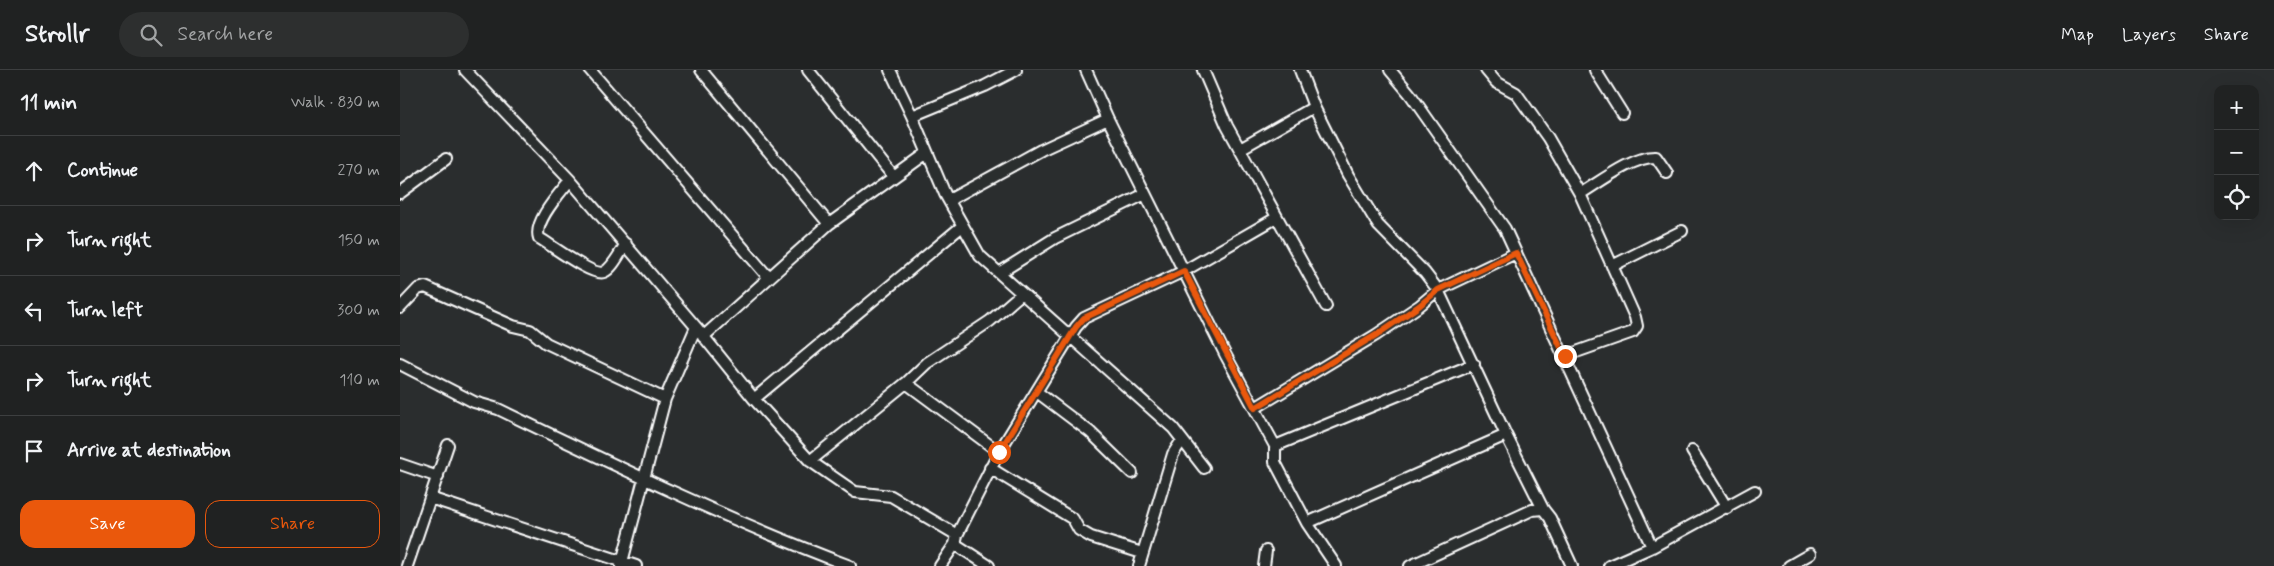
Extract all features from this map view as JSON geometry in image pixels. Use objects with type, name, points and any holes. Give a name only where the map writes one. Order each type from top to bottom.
[{"type":"street","points":[[465,70],[570,180],[696,327],[754,399],[810,461],[855,492],[891,496],[956,539],[989,566]]},
{"type":"street","points":[[590,70],[768,278]]},
{"type":"street","points":[[701,70],[829,224]]},
{"type":"street","points":[[808,70],[893,176]]},
{"type":"street","points":[[890,70],[962,227],[980,256],[1173,428],[1204,468]]},
{"type":"street","points":[[912,116],[985,86],[1016,70]]},
{"type":"street","points":[[1086,70],[1145,194],[1275,446],[1275,462],[1307,523],[1336,566]]},
{"type":"street","points":[[1203,70],[1240,149],[1276,218],[1326,306]]},
{"type":"street","points":[[1300,70],[1314,107],[1348,174],[1378,224],[1438,290],[1506,435],[1543,509],[1550,518],[1572,566]]},
{"type":"street","points":[[1390,70],[1410,94],[1505,230],[1652,547]]},
{"type":"street","points":[[1486,70],[1496,82],[1516,93],[1548,138],[1580,194],[1635,316],[1637,326],[1633,332],[1565,356]]},
{"type":"street","points":[[1595,70],[1622,113]]},
{"type":"street","points":[[1240,149],[1314,107]]},
{"type":"street","points":[[949,200],[1041,150],[1108,119]]},
{"type":"street","points":[[703,337],[829,224],[927,153]]},
{"type":"street","points":[[1580,194],[1634,162],[1648,157],[1656,157],[1667,173]]},
{"type":"street","points":[[400,193],[446,158]]},
{"type":"street","points":[[570,180],[545,213],[538,229],[539,238],[587,268],[600,273],[610,266],[626,244]]},
{"type":"street","points":[[999,273],[1055,238],[1145,194]]},
{"type":"street","points":[[940,566],[956,539],[999,452],[1084,318],[1184,271],[1276,218]]},
{"type":"street","points":[[754,399],[962,227]]},
{"type":"street","points":[[1612,266],[1682,231]]},
{"type":"street","points":[[1255,408],[1376,335],[1419,306],[1438,290],[1516,253]]},
{"type":"street","points":[[400,308],[418,289],[425,287],[513,326],[530,330],[546,343],[665,399]]},
{"type":"street","points":[[810,461],[906,383],[927,363],[990,322],[1021,294]]},
{"type":"street","points":[[622,563],[665,399],[696,327]]},
{"type":"street","points":[[400,364],[474,402],[498,409],[800,548],[850,566]]},
{"type":"street","points":[[1275,446],[1474,364]]},
{"type":"street","points":[[906,383],[999,452]]},
{"type":"street","points":[[1037,392],[1090,432],[1132,473]]},
{"type":"street","points":[[1307,523],[1506,435]]},
{"type":"street","points":[[1139,566],[1173,454],[1182,440]]},
{"type":"street","points":[[407,566],[448,445]]},
{"type":"street","points":[[1692,451],[1727,508]]},
{"type":"street","points":[[400,464],[438,477]]},
{"type":"street","points":[[990,468],[1073,519],[1079,530],[1091,537],[1142,553]]},
{"type":"street","points":[[1608,566],[1652,547],[1727,508],[1755,491]]},
{"type":"street","points":[[430,498],[622,563],[636,566]]},
{"type":"street","points":[[1410,566],[1532,510],[1543,509]]},
{"type":"street","points":[[1264,566],[1266,551]]},
{"type":"street","points":[[1789,566],[1810,554]]},
{"type":"route","points":[[999,452],[1076,327],[1084,318],[1184,271],[1255,408],[1291,384],[1376,335],[1419,306],[1438,290],[1516,253],[1565,356]]}]
